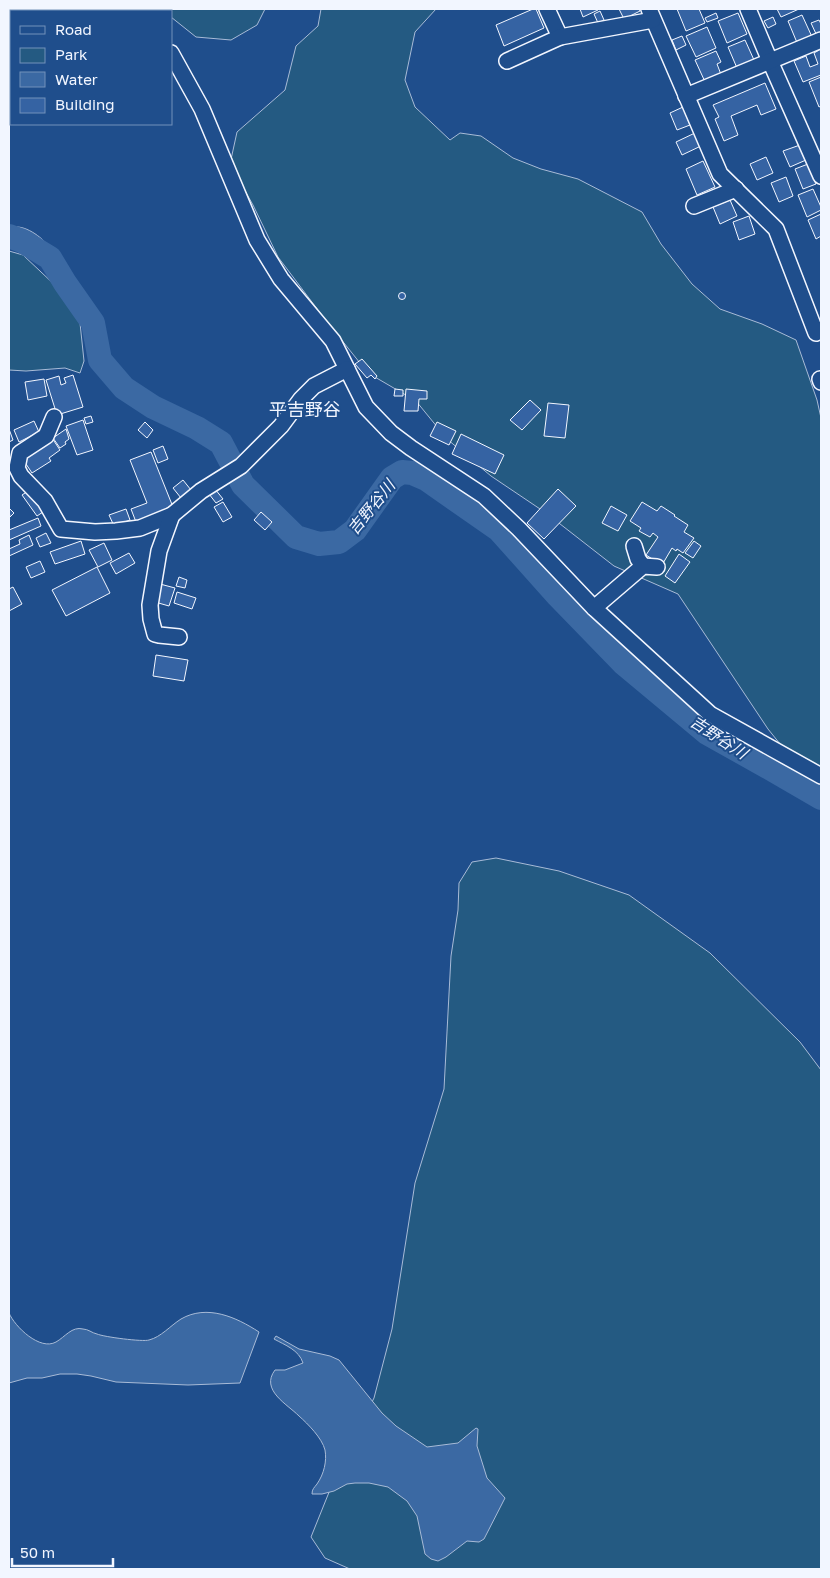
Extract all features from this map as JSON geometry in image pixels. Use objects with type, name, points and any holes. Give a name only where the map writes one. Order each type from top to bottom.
[{"type":"street","points":[[548,9],[560,37]]},
{"type":"street","points":[[748,9],[821,176]]},
{"type":"street","points":[[507,61],[560,37],[651,15],[720,174],[776,229],[816,332],[821,330]]},
{"type":"street","points":[[686,96],[821,40]]},
{"type":"street","points":[[172,55],[202,109],[257,240],[281,279],[333,341],[366,407],[391,433],[484,496],[519,529],[594,608],[710,714],[821,776]]},
{"type":"street","points":[[694,206],[736,189]]},
{"type":"street","points":[[54,417],[46,436],[20,453],[17,468],[45,501],[61,529],[95,532],[140,528],[172,515],[201,491],[236,469],[281,426],[301,399],[314,386],[347,370]]},
{"type":"street","points":[[172,515],[159,551],[150,605],[150,619],[154,634],[179,636]]},
{"type":"street","points":[[594,608],[650,567],[638,559],[634,546]]},
{"type":"green space","points":[[265,9],[257,25],[231,40],[196,37],[172,18],[172,10],[164,10]]},
{"type":"green space","points":[[321,9],[436,9],[415,32],[405,80],[415,107],[450,140],[460,133],[481,136],[513,158],[541,169],[578,179],[642,212],[661,244],[692,284],[720,309],[762,324],[796,340],[817,400],[821,418],[821,795],[768,729],[678,594],[614,566],[546,513],[491,476],[447,439],[416,401],[368,373],[278,257],[253,205],[230,164],[237,132],[285,90],[296,46],[318,26]]},
{"type":"green space","points":[[9,251],[23,255],[58,288],[80,323],[84,361],[80,373],[65,368],[26,371],[9,370]]},
{"type":"green space","points":[[496,858],[559,871],[629,895],[710,953],[800,1042],[821,1070],[821,1569],[350,1569],[325,1558],[311,1537],[342,1460],[374,1398],[392,1329],[415,1183],[444,1089],[451,956],[458,910],[459,883],[472,862]]},
{"type":"water","points":[[17,227],[32,232],[50,248],[53,261],[48,269],[42,255],[9,241],[9,228],[15,229]]},
{"type":"water","points":[[9,1313],[22,1331],[36,1340],[50,1344],[56,1342],[72,1330],[79,1328],[107,1336],[132,1340],[149,1340],[161,1334],[181,1319],[201,1313],[221,1314],[231,1317],[259,1332],[240,1383],[188,1385],[116,1382],[77,1374],[60,1374],[42,1378],[27,1378],[9,1383]]},
{"type":"water","points":[[276,1336],[299,1349],[339,1360],[382,1413],[396,1426],[427,1447],[458,1443],[476,1428],[478,1429],[477,1446],[487,1478],[505,1498],[484,1539],[479,1542],[467,1541],[438,1561],[431,1559],[425,1554],[417,1516],[407,1501],[388,1487],[369,1483],[355,1483],[347,1484],[334,1491],[312,1494],[323,1472],[326,1459],[325,1450],[321,1441],[303,1419],[282,1401],[273,1390],[271,1377],[275,1370],[285,1370],[303,1363],[295,1351],[274,1339]]},
{"type":"building","points":[[536,9],[544,28],[504,46],[496,25]]},
{"type":"building","points":[[580,9],[597,9],[598,10],[583,17]]},
{"type":"building","points":[[619,9],[639,9],[640,11],[624,19]]},
{"type":"building","points":[[677,9],[699,9],[705,23],[686,31]]},
{"type":"building","points":[[777,9],[799,9],[781,17]]},
{"type":"building","points":[[600,11],[604,20],[598,23],[594,14]]},
{"type":"building","points":[[716,13],[718,18],[707,22],[705,18]]},
{"type":"building","points":[[738,13],[747,34],[727,43],[718,21]]},
{"type":"building","points":[[802,15],[813,39],[798,45],[788,21]]},
{"type":"building","points":[[773,17],[776,24],[768,28],[764,21]]},
{"type":"building","points":[[819,20],[821,34],[817,36],[811,23]]},
{"type":"building","points":[[707,27],[716,48],[696,57],[686,36]]},
{"type":"building","points":[[682,36],[686,45],[676,50],[672,40]]},
{"type":"building","points":[[745,40],[754,60],[737,68],[728,47]]},
{"type":"building","points":[[821,49],[821,75],[803,82],[794,61],[806,56],[810,67],[818,64],[814,53]]},
{"type":"building","points":[[716,51],[721,62],[717,64],[722,77],[706,84],[695,60]]},
{"type":"building","points":[[821,77],[821,106],[819,107],[809,82]]},
{"type":"building","points":[[765,83],[776,109],[761,115],[757,105],[731,116],[738,135],[724,141],[715,119],[719,117],[713,105]]},
{"type":"building","points":[[683,107],[690,125],[677,130],[670,113]]},
{"type":"building","points":[[697,132],[703,145],[682,155],[676,142]]},
{"type":"building","points":[[800,145],[806,160],[790,167],[783,151]]},
{"type":"building","points":[[766,157],[773,173],[757,180],[750,164]]},
{"type":"building","points":[[703,161],[715,187],[697,195],[686,169]]},
{"type":"building","points":[[808,164],[816,184],[803,189],[795,169]]},
{"type":"building","points":[[786,177],[793,196],[779,202],[771,183]]},
{"type":"building","points":[[813,189],[821,210],[807,217],[798,195]]},
{"type":"building","points":[[730,200],[737,216],[720,224],[713,207]]},
{"type":"building","points":[[821,214],[821,236],[816,239],[808,220]]},
{"type":"building","points":[[749,216],[755,234],[739,240],[733,222]]},
{"type":"building","points":[[402,293],[405,296],[402,299],[399,296]]},
{"type":"building","points":[[362,359],[377,376],[375,379],[371,375],[367,378],[355,364]]},
{"type":"building","points":[[73,375],[83,407],[57,415],[46,380],[59,376],[61,385],[66,383],[64,378]]},
{"type":"building","points":[[44,379],[47,396],[28,400],[25,382]]},
{"type":"building","points":[[395,389],[403,390],[403,396],[394,396]]},
{"type":"building","points":[[406,389],[427,391],[427,399],[419,399],[418,411],[404,411]]},
{"type":"building","points":[[530,400],[541,410],[522,430],[510,420]]},
{"type":"building","points":[[548,403],[569,405],[565,438],[544,436]]},
{"type":"building","points":[[91,416],[93,422],[86,424],[84,418]]},
{"type":"building","points":[[83,420],[93,450],[77,455],[66,426]]},
{"type":"building","points":[[34,421],[39,432],[19,442],[14,430]]},
{"type":"building","points":[[145,422],[153,430],[147,438],[138,430]]},
{"type":"building","points":[[437,422],[456,431],[449,445],[430,436]]},
{"type":"building","points":[[9,429],[13,440],[9,442]]},
{"type":"building","points":[[66,429],[69,439],[60,448],[53,438]]},
{"type":"building","points":[[461,434],[504,455],[495,474],[452,454]]},
{"type":"building","points":[[52,438],[60,450],[49,458],[51,461],[32,473],[22,458]]},
{"type":"building","points":[[163,446],[168,459],[158,463],[153,450]]},
{"type":"building","points":[[151,452],[173,507],[136,522],[131,509],[147,503],[130,460]]},
{"type":"building","points":[[183,480],[191,490],[181,498],[173,488]]},
{"type":"building","points":[[215,489],[223,499],[216,503],[209,494]]},
{"type":"building","points":[[558,489],[576,506],[544,539],[527,523]]},
{"type":"building","points":[[28,491],[43,512],[37,516],[22,495]]},
{"type":"building","points":[[223,502],[232,517],[223,522],[214,507]]},
{"type":"building","points":[[642,502],[657,511],[661,506],[675,515],[688,525],[684,532],[694,538],[683,553],[672,548],[662,565],[646,555],[658,537],[653,533],[650,537],[639,531],[641,528],[630,521]]},
{"type":"building","points":[[611,506],[627,515],[618,531],[602,523]]},
{"type":"building","points":[[126,509],[130,520],[114,526],[109,515]]},
{"type":"building","points":[[9,510],[14,513],[10,517]]},
{"type":"building","points":[[261,512],[272,522],[265,530],[254,520]]},
{"type":"building","points":[[38,518],[41,526],[9,540],[9,530]]},
{"type":"building","points":[[46,533],[51,543],[40,547],[36,538]]},
{"type":"building","points":[[29,535],[33,545],[9,556],[9,549],[20,544],[19,540]]},
{"type":"building","points":[[81,541],[85,554],[55,564],[50,552]]},
{"type":"building","points":[[694,541],[701,546],[693,558],[685,553]]},
{"type":"building","points":[[104,543],[112,560],[98,567],[89,550]]},
{"type":"building","points":[[129,553],[135,563],[116,574],[110,563]]},
{"type":"building","points":[[679,554],[690,562],[675,583],[665,576]]},
{"type":"building","points":[[40,561],[45,572],[31,578],[26,567]]},
{"type":"building","points":[[97,567],[110,593],[66,616],[52,590]]},
{"type":"building","points":[[179,577],[187,580],[185,588],[176,586]]},
{"type":"building","points":[[160,584],[175,588],[169,606],[155,602]]},
{"type":"building","points":[[13,587],[22,604],[9,611],[9,589]]},
{"type":"building","points":[[177,592],[196,598],[192,609],[174,603]]},
{"type":"building","points":[[156,655],[188,660],[184,681],[153,676]]},
{"type":"waterway","name":"吉野谷川","points":[[9,236],[22,241],[50,258],[93,323],[100,360],[124,388],[153,407],[197,428],[221,443],[243,485],[296,537],[319,544],[339,542],[355,530],[392,478],[402,472],[412,473],[426,479],[499,530],[558,596],[623,663],[707,733],[821,798]]},
{"type":"district","name":"平吉野谷","points":[[305,410]]}]
